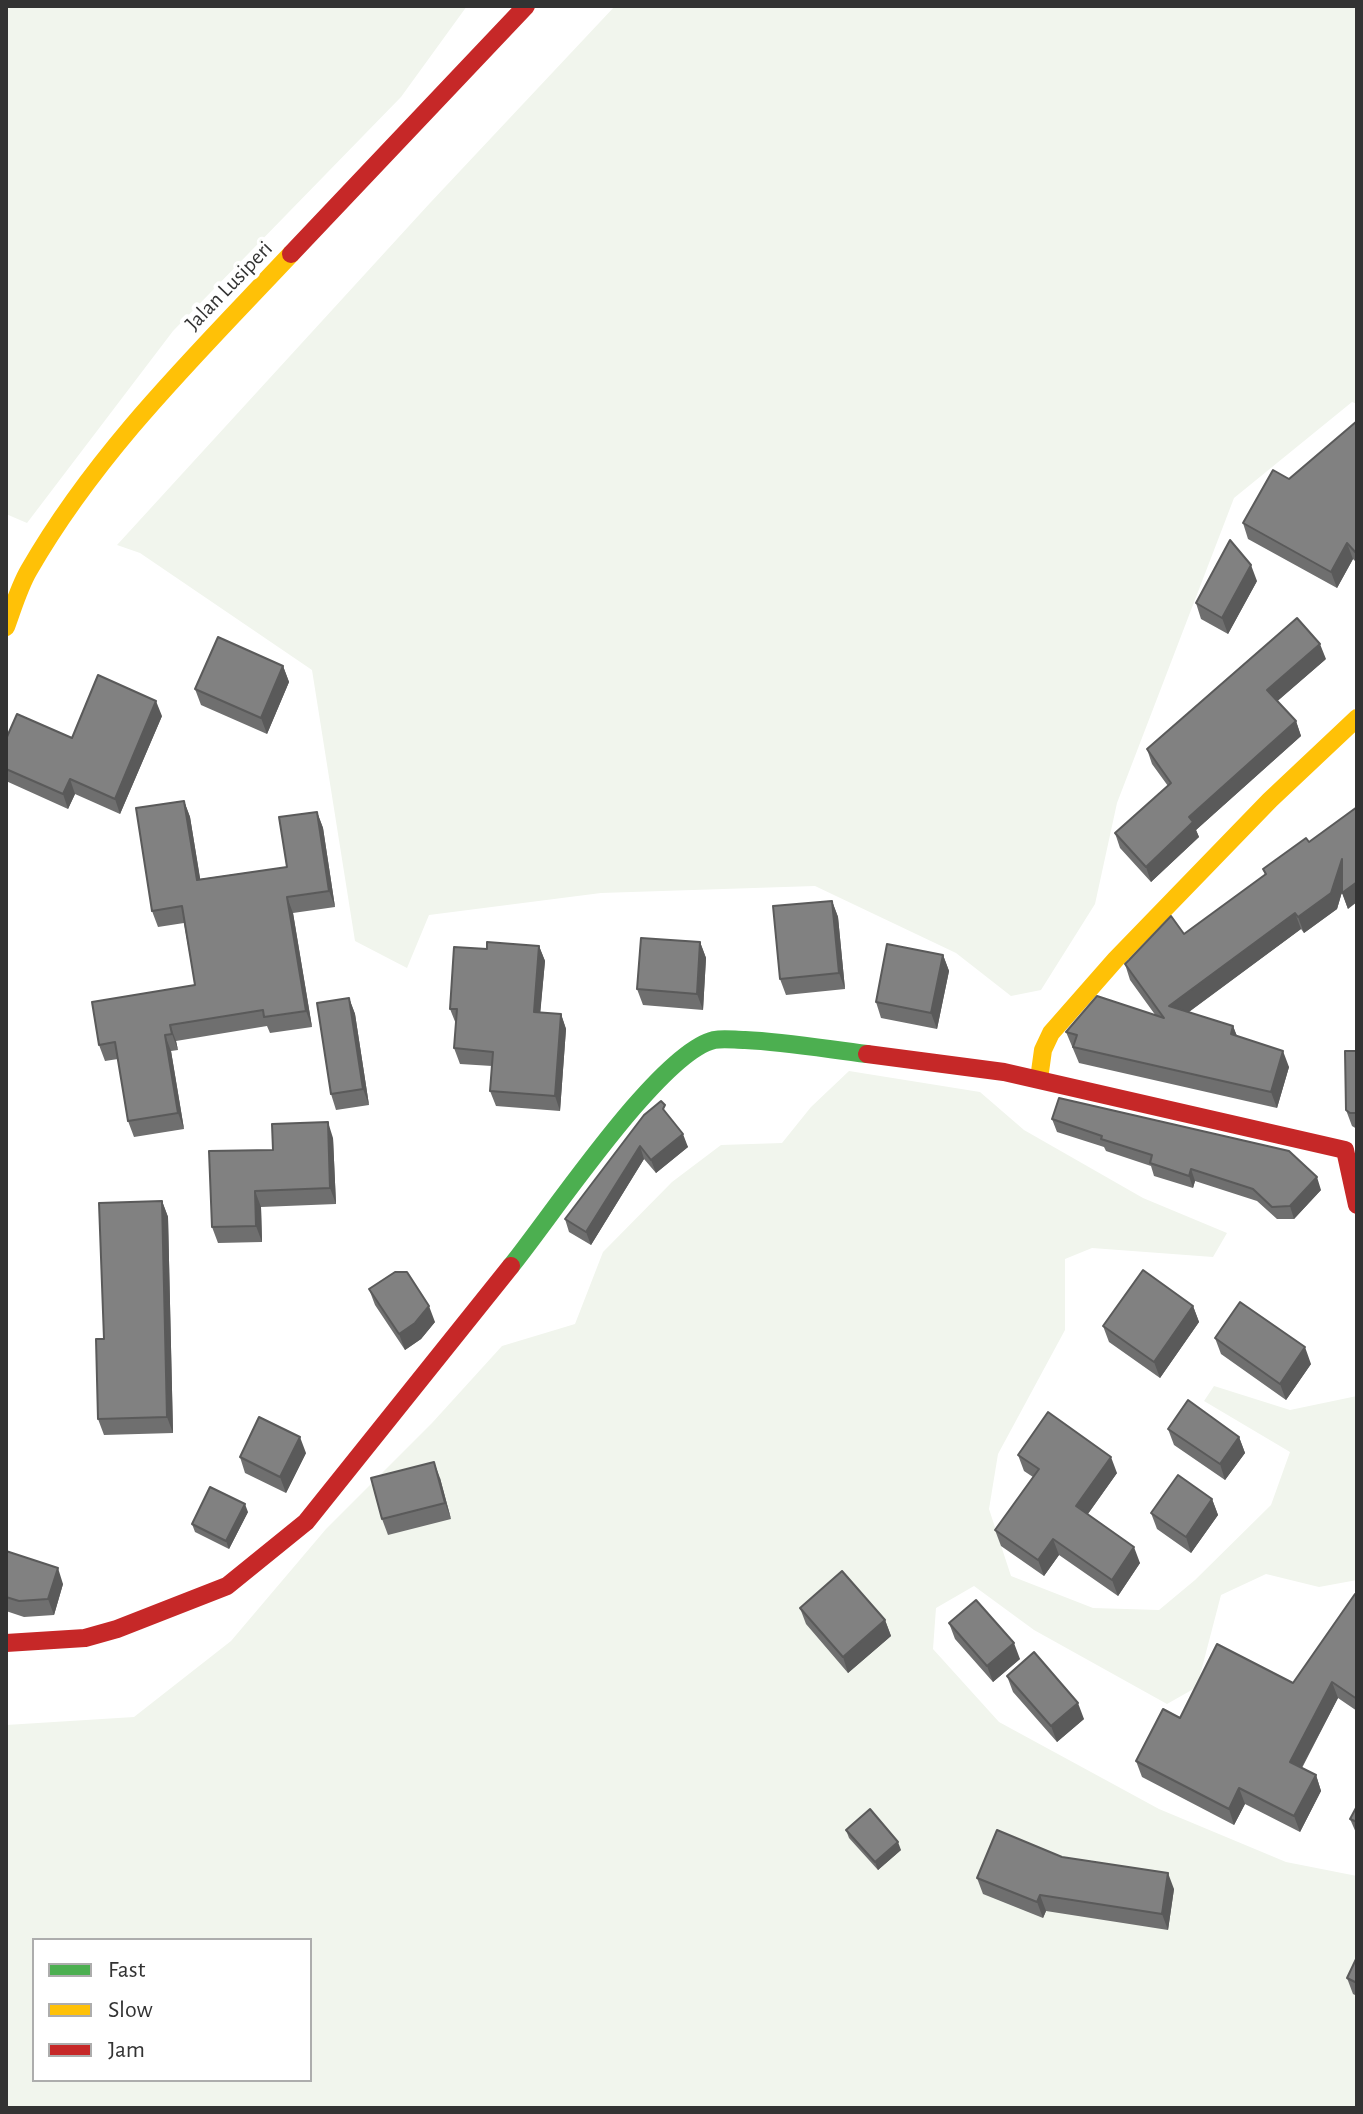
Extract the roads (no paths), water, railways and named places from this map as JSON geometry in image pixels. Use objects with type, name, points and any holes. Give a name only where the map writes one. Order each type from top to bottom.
[{"type":"main road","name":"Jalan Lusiperi","points":[[6,627],[28,572],[103,459],[135,420],[526,6]]},
{"type":"main road","points":[[1039,1079],[1043,1050],[1051,1033],[1270,800],[1357,718]]},
{"type":"main road","points":[[6,1643],[85,1638],[193,1600],[227,1586],[306,1522],[514,1263],[630,1111],[682,1057],[700,1045],[717,1039],[777,1042],[938,1062],[1039,1079],[1345,1150],[1357,1205]]}]
